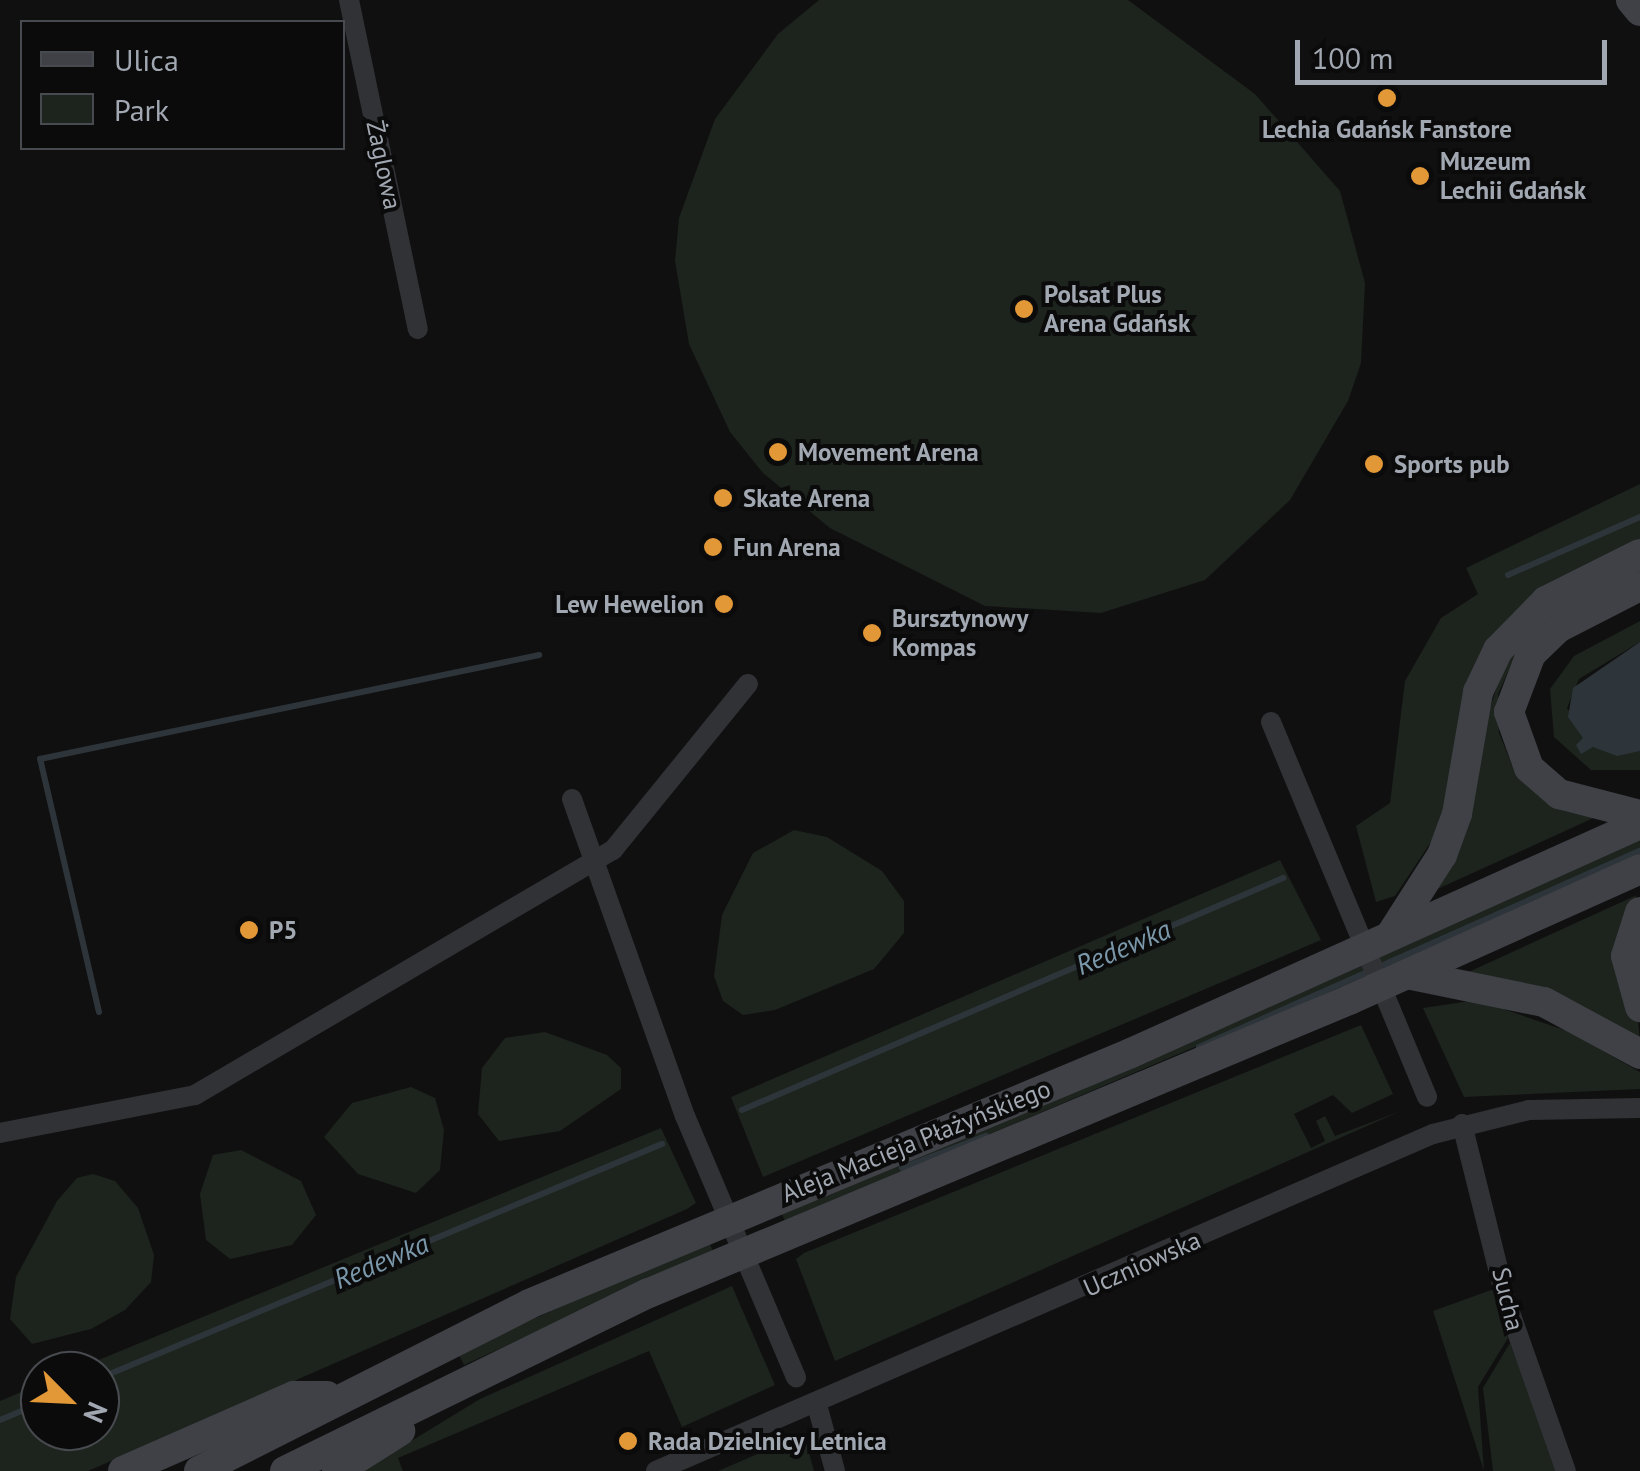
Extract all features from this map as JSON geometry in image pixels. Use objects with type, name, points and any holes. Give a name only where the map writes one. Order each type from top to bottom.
[{"type":"main road","points":[[1631,0],[1640,11]]},
{"type":"main road","points":[[1390,936],[1442,856],[1457,814],[1478,692],[1498,650],[1546,601],[1640,554]]},
{"type":"main road","points":[[1640,586],[1558,628],[1530,654],[1509,712],[1529,768],[1559,794],[1640,815]]},
{"type":"main road","name":"Aleja Macieja Płażyńskiego","points":[[199,1471],[340,1395],[706,1226],[1332,964],[1640,824]]},
{"type":"main road","name":"Aleja Macieja Płażyńskiego","points":[[285,1471],[511,1358],[721,1262],[1349,1000],[1640,869]]},
{"type":"main road","points":[[1640,912],[1626,956],[1640,1007]]},
{"type":"main road","points":[[1407,974],[1544,1002],[1640,1054]]},
{"type":"main road","points":[[337,1471],[511,1358]]},
{"type":"main road","points":[[123,1471],[294,1396],[340,1395]]},
{"type":"street","name":"Żaglowa","points":[[350,0],[418,329]]},
{"type":"street","points":[[0,1133],[195,1095],[614,850],[748,684]]},
{"type":"street","points":[[1271,722],[1427,1097]]},
{"type":"street","points":[[572,799],[686,1116],[796,1377]]},
{"type":"street","name":"Uczniowska","points":[[656,1471],[817,1405],[1462,1124],[1529,1110],[1640,1108]]},
{"type":"street","name":"Sucha","points":[[1462,1124],[1506,1301],[1566,1471]]},
{"type":"street","points":[[817,1405],[835,1471]]},
{"type":"green space","name":"Polsat Plus Arena Gdańsk","points":[[819,0],[1128,0],[1255,94],[1340,191],[1365,283],[1361,363],[1348,401],[1290,500],[1205,580],[1101,613],[985,606],[830,528],[763,473],[730,432],[689,344],[675,261],[679,218],[715,119],[778,34]]},
{"type":"green space","points":[[1640,484],[1640,544],[1535,595],[1486,644],[1439,830],[1395,896],[1376,902],[1356,826],[1390,803],[1405,681],[1441,618],[1478,594],[1466,568]]},
{"type":"green space","points":[[1640,566],[1519,648],[1498,694],[1499,733],[1512,765],[1600,815],[1431,892],[1507,655]]},
{"type":"green space","points":[[1640,621],[1640,642],[1579,679],[1567,708],[1593,747],[1640,751],[1640,770],[1591,770],[1554,737],[1550,689],[1574,656]]},
{"type":"green space","points":[[794,830],[827,837],[882,871],[904,901],[904,933],[874,969],[775,1010],[743,1015],[723,1001],[714,976],[722,915],[753,853]]},
{"type":"green space","points":[[1640,838],[1640,858],[785,1221],[780,1210]]},
{"type":"green space","points":[[1280,860],[1321,940],[763,1177],[731,1097]]},
{"type":"green space","points":[[1637,895],[1627,911],[1640,1041],[1545,990],[1464,974]]},
{"type":"green space","points":[[1477,1000],[1570,1032],[1640,1072],[1640,1089],[1464,1097],[1423,1008]]},
{"type":"green space","points":[[1361,1025],[1393,1094],[1352,1113],[1333,1095],[1294,1114],[1311,1148],[1325,1141],[1316,1121],[1325,1116],[1335,1136],[1401,1111],[835,1361],[796,1259],[804,1253]]},
{"type":"green space","points":[[545,1032],[607,1055],[621,1068],[621,1089],[560,1131],[499,1141],[478,1114],[482,1068],[505,1038]]},
{"type":"green space","points":[[411,1087],[435,1098],[444,1130],[440,1170],[416,1193],[358,1174],[324,1137],[352,1103]]},
{"type":"green space","points":[[661,1128],[696,1203],[88,1471],[0,1471],[0,1401],[20,1392],[20,1451],[120,1451],[120,1351]]},
{"type":"green space","points":[[241,1150],[301,1181],[316,1215],[292,1245],[230,1259],[206,1240],[200,1194],[213,1155]]},
{"type":"green space","points":[[93,1174],[115,1181],[138,1208],[154,1255],[151,1282],[125,1310],[91,1329],[32,1344],[10,1319],[16,1277],[57,1201],[77,1178]]},
{"type":"green space","points":[[708,1240],[713,1251],[464,1365],[458,1353]]},
{"type":"green space","points":[[732,1286],[775,1385],[682,1427],[649,1351],[398,1458],[403,1471],[362,1471],[480,1399]]},
{"type":"green space","points":[[1494,1289],[1508,1338],[1478,1387],[1484,1471],[1433,1311]]},
{"type":"green space","points":[[1510,1343],[1557,1471],[1493,1471],[1483,1388]]},
{"type":"green space","points":[[793,1439],[806,1442],[814,1471],[718,1471]]},
{"type":"shaded area","points":[[1640,642],[1640,751],[1617,756],[1593,747],[1581,754],[1576,745],[1583,738],[1568,717],[1573,688]]},
{"type":"waterway","points":[[1508,575],[1640,517]]},
{"type":"waterway","points":[[99,1012],[40,759],[539,655]]},
{"type":"waterway","points":[[1199,1047],[1640,851]]},
{"type":"waterway","name":"Redewka","points":[[742,1110],[1283,878]]},
{"type":"waterway","points":[[902,1168],[986,1136]]},
{"type":"waterway","name":"Redewka","points":[[120,1370],[662,1144]]},
{"type":"waterway","name":"Redewka","points":[[0,1420],[20,1412]]},
{"type":"place","name":"Lechia Gdańsk Fanstore","points":[[1387,98]]},
{"type":"place","name":"Muzeum Lechii Gdańsk","points":[[1420,176]]},
{"type":"place","name":"Polsat Plus Arena Gdańsk","points":[[1024,309]]},
{"type":"place","name":"Movement Arena","points":[[778,452]]},
{"type":"place","name":"Sports pub","points":[[1374,464]]},
{"type":"place","name":"Skate Arena","points":[[723,498]]},
{"type":"place","name":"Fun Arena","points":[[713,547]]},
{"type":"place","name":"Lew Hewelion","points":[[724,604]]},
{"type":"place","name":"Bursztynowy Kompas","points":[[872,633]]},
{"type":"place","name":"P5","points":[[249,930]]},
{"type":"place","name":"Rada Dzielnicy Letnica","points":[[628,1441]]}]
